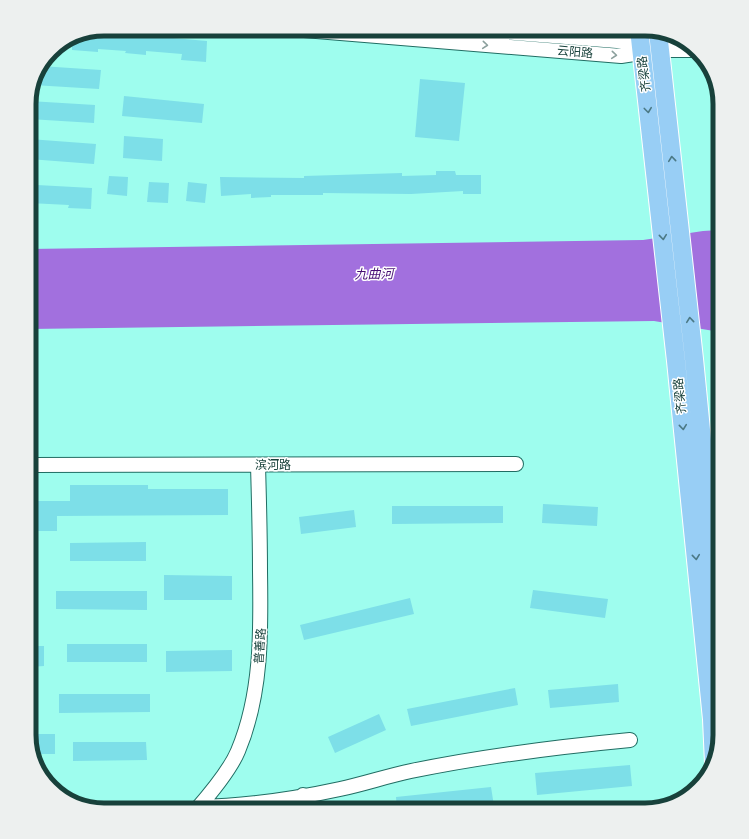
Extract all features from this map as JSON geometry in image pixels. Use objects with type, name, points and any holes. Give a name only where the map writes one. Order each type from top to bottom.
[{"type":"main road","name":"齐梁路","points":[[659,37],[694,359],[713,551]]},
{"type":"main road","name":"齐梁路","points":[[641,43],[676,361],[713,737]]},
{"type":"street","name":"云阳路","points":[[377,36],[621,56],[641,43]]},
{"type":"street","name":"云阳路","points":[[553,36],[641,43],[660,50],[686,50]]},
{"type":"street","name":"滨河路","points":[[36,465],[516,464]]},
{"type":"street","name":"普善路","points":[[202,803],[212,791],[238,752],[251,712],[259,664],[261,625],[258,465]]},
{"type":"street","points":[[251,803],[340,789],[408,771],[487,756],[545,748],[630,740]]},
{"type":"street","points":[[303,795],[303,803]]},
{"type":"water","name":"九曲河","points":[[713,230],[713,331],[654,321],[36,329],[36,249],[643,240]]},
{"type":"building","points":[[104,36],[150,36],[207,41],[206,62],[181,60],[182,54],[146,51],[146,55],[125,53],[126,51],[98,49],[98,52],[72,50],[72,44],[82,40]]},
{"type":"building","points":[[47,66],[101,70],[99,89],[38,85]]},
{"type":"building","points":[[420,79],[465,83],[459,141],[415,137]]},
{"type":"building","points":[[124,96],[204,104],[202,123],[122,116]]},
{"type":"building","points":[[36,101],[95,105],[94,123],[36,119]]},
{"type":"building","points":[[124,136],[163,139],[162,161],[123,158]]},
{"type":"building","points":[[36,140],[96,144],[94,164],[36,160]]},
{"type":"building","points":[[436,171],[455,171],[456,175],[481,175],[481,194],[463,194],[463,191],[411,194],[323,193],[323,195],[271,195],[271,197],[251,198],[251,194],[221,196],[220,177],[304,178],[304,176],[402,173],[402,176],[436,175]]},
{"type":"building","points":[[109,176],[128,177],[127,196],[107,194]]},
{"type":"building","points":[[149,182],[169,183],[168,203],[147,202]]},
{"type":"building","points":[[188,182],[207,184],[205,203],[186,201]]},
{"type":"building","points":[[36,183],[37,185],[92,188],[91,209],[68,208],[69,205],[36,203]]},
{"type":"building","points":[[70,485],[148,485],[148,489],[228,489],[228,515],[57,516],[57,531],[36,531],[36,501],[70,501]]},
{"type":"building","points":[[543,504],[598,507],[597,526],[542,523]]},
{"type":"building","points":[[392,506],[503,506],[503,523],[392,524]]},
{"type":"building","points":[[354,510],[356,527],[301,534],[299,517]]},
{"type":"building","points":[[146,542],[146,561],[70,561],[70,543]]},
{"type":"building","points":[[164,575],[232,576],[232,600],[164,600]]},
{"type":"building","points":[[533,590],[608,599],[605,618],[530,608]]},
{"type":"building","points":[[56,591],[147,591],[147,610],[56,609]]},
{"type":"building","points":[[410,598],[414,614],[304,640],[300,625]]},
{"type":"building","points":[[67,644],[147,644],[147,662],[67,662]]},
{"type":"building","points":[[36,646],[44,646],[44,666],[36,667]]},
{"type":"building","points":[[232,650],[232,671],[166,672],[166,651]]},
{"type":"building","points":[[618,684],[619,702],[550,708],[548,690]]},
{"type":"building","points":[[515,688],[518,705],[411,726],[407,709]]},
{"type":"building","points":[[59,694],[150,694],[150,712],[59,713]]},
{"type":"building","points":[[379,714],[386,730],[335,753],[328,737]]},
{"type":"building","points":[[36,734],[55,734],[55,754],[39,754]]},
{"type":"building","points":[[73,742],[146,742],[147,760],[73,761]]},
{"type":"building","points":[[630,765],[632,786],[537,795],[535,773]]},
{"type":"building","points":[[491,787],[494,803],[396,803],[396,797]]}]
